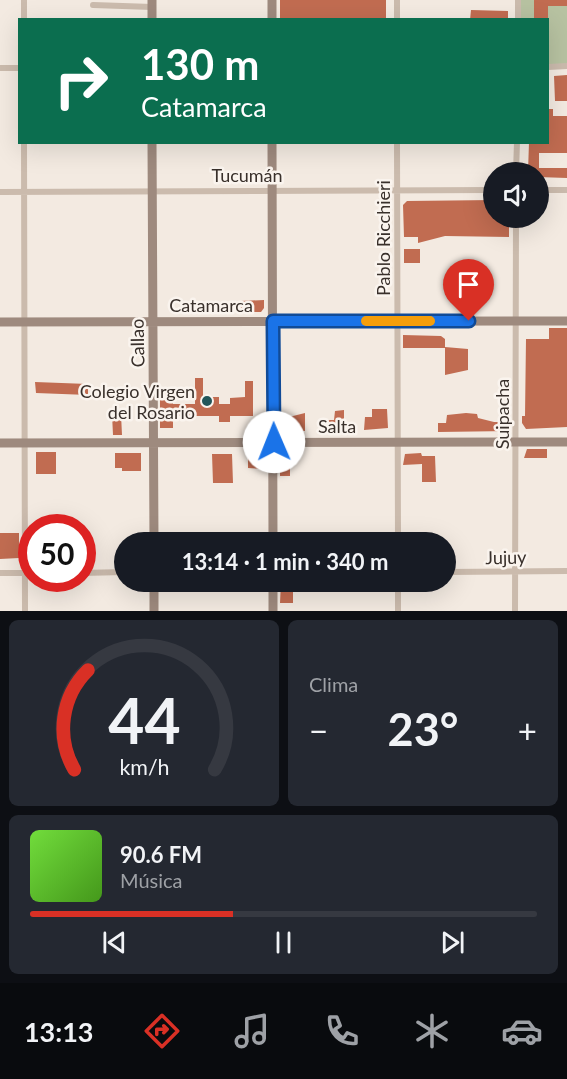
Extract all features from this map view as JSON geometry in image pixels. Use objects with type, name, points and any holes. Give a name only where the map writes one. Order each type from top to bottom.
[{"type":"main road","points":[[272,0],[272,18]]},
{"type":"main road","name":"Callao","points":[[152,144],[154,532]]},
{"type":"main road","points":[[272,144],[273,532]]},
{"type":"main road","name":"Catamarca","points":[[0,322],[567,321]]},
{"type":"main road","name":"Salta","points":[[0,443],[567,442]]},
{"type":"main road","points":[[154,592],[154,611]]},
{"type":"main road","points":[[273,592],[273,611]]},
{"type":"street","points":[[24,0],[24,18]]},
{"type":"street","points":[[397,0],[397,18]]},
{"type":"street","points":[[518,0],[518,18]]},
{"type":"street","points":[[93,5],[152,4]]},
{"type":"street","points":[[549,67],[567,66]]},
{"type":"street","points":[[0,68],[18,68]]},
{"type":"street","points":[[24,144],[27,514]]},
{"type":"street","name":"Pablo Ricchieri","points":[[398,144],[398,532]]},
{"type":"street","points":[[516,162],[517,144]]},
{"type":"street","name":"Tucumán","points":[[0,192],[483,190]]},
{"type":"street","points":[[549,190],[567,190]]},
{"type":"street","name":"Suipacha","points":[[515,611],[516,228]]},
{"type":"street","name":"Jujuy","points":[[456,572],[567,571]]},
{"type":"street","points":[[96,573],[114,572]]},
{"type":"street","points":[[0,573],[18,573]]},
{"type":"street","points":[[26,611],[27,592]]},
{"type":"street","points":[[398,592],[398,611]]},
{"type":"green space","points":[[518,0],[567,0],[567,66],[549,67],[549,18],[518,18]]},
{"type":"building","points":[[280,0],[386,0],[386,18],[280,18]]},
{"type":"building","points":[[534,0],[567,0],[567,6],[548,6],[548,18],[534,18]]},
{"type":"building","points":[[471,10],[508,11],[508,18],[470,18]]},
{"type":"building","points":[[567,75],[567,101],[555,101],[554,76]]},
{"type":"building","points":[[549,109],[553,109],[553,116],[567,116],[567,153],[539,153],[539,162],[528,162],[529,144],[549,144]]},
{"type":"building","points":[[549,168],[567,168],[567,178],[549,177]]},
{"type":"building","points":[[483,200],[483,228],[509,228],[509,237],[445,236],[418,243],[418,237],[404,237],[403,205],[407,201]]},
{"type":"building","points":[[404,249],[420,249],[420,263],[404,263]]},
{"type":"building","points":[[264,300],[264,308],[261,312],[241,312],[241,301]]},
{"type":"building","points":[[549,328],[567,328],[567,427],[526,429],[522,423],[522,416],[525,416],[526,339],[549,339]]},
{"type":"building","points":[[403,335],[441,336],[445,339],[445,347],[468,349],[468,370],[445,375],[445,348],[403,348]]},
{"type":"building","name":"Colegio Virgen del Rosario","points":[[195,378],[203,378],[203,397],[219,397],[219,404],[230,404],[230,398],[245,397],[245,381],[253,381],[253,416],[230,416],[230,422],[219,422],[219,416],[173,416],[173,428],[160,428],[160,391],[173,391],[173,404],[195,404]]},
{"type":"building","points":[[35,382],[88,384],[88,395],[36,393]]},
{"type":"building","points":[[372,409],[387,409],[388,428],[364,430],[365,417],[372,417]]},
{"type":"building","points":[[344,410],[344,430],[324,432],[324,420],[334,420],[335,411]]},
{"type":"building","points":[[305,413],[305,431],[290,430],[289,417]]},
{"type":"building","points":[[112,414],[121,414],[122,435],[113,435]]},
{"type":"building","points":[[477,414],[478,418],[494,422],[503,422],[503,414],[510,415],[510,431],[438,432],[438,423],[446,423],[447,415]]},
{"type":"building","points":[[527,449],[547,449],[547,458],[524,458]]},
{"type":"building","points":[[280,451],[295,452],[294,462],[290,461],[290,476],[280,476]]},
{"type":"building","points":[[36,452],[56,452],[56,474],[36,474]]},
{"type":"building","points":[[115,453],[141,453],[141,471],[122,471],[122,468],[115,468]]},
{"type":"building","points":[[248,453],[262,455],[264,469],[248,468]]},
{"type":"building","points":[[421,453],[422,456],[435,456],[436,482],[422,482],[422,464],[403,465],[405,454]]},
{"type":"building","points":[[212,454],[232,454],[233,483],[213,483]]},
{"type":"building","points":[[0,533],[18,533],[18,558],[0,559]]},
{"type":"building","points":[[281,592],[293,592],[293,603],[280,603]]},
{"type":"slow traffic","points":[[366,321],[430,321]]},
{"type":"place","name":"Colegio Virgen del Rosario","points":[[207,401]]},
{"type":"route","points":[[274,442],[273,321],[469,321]]}]
